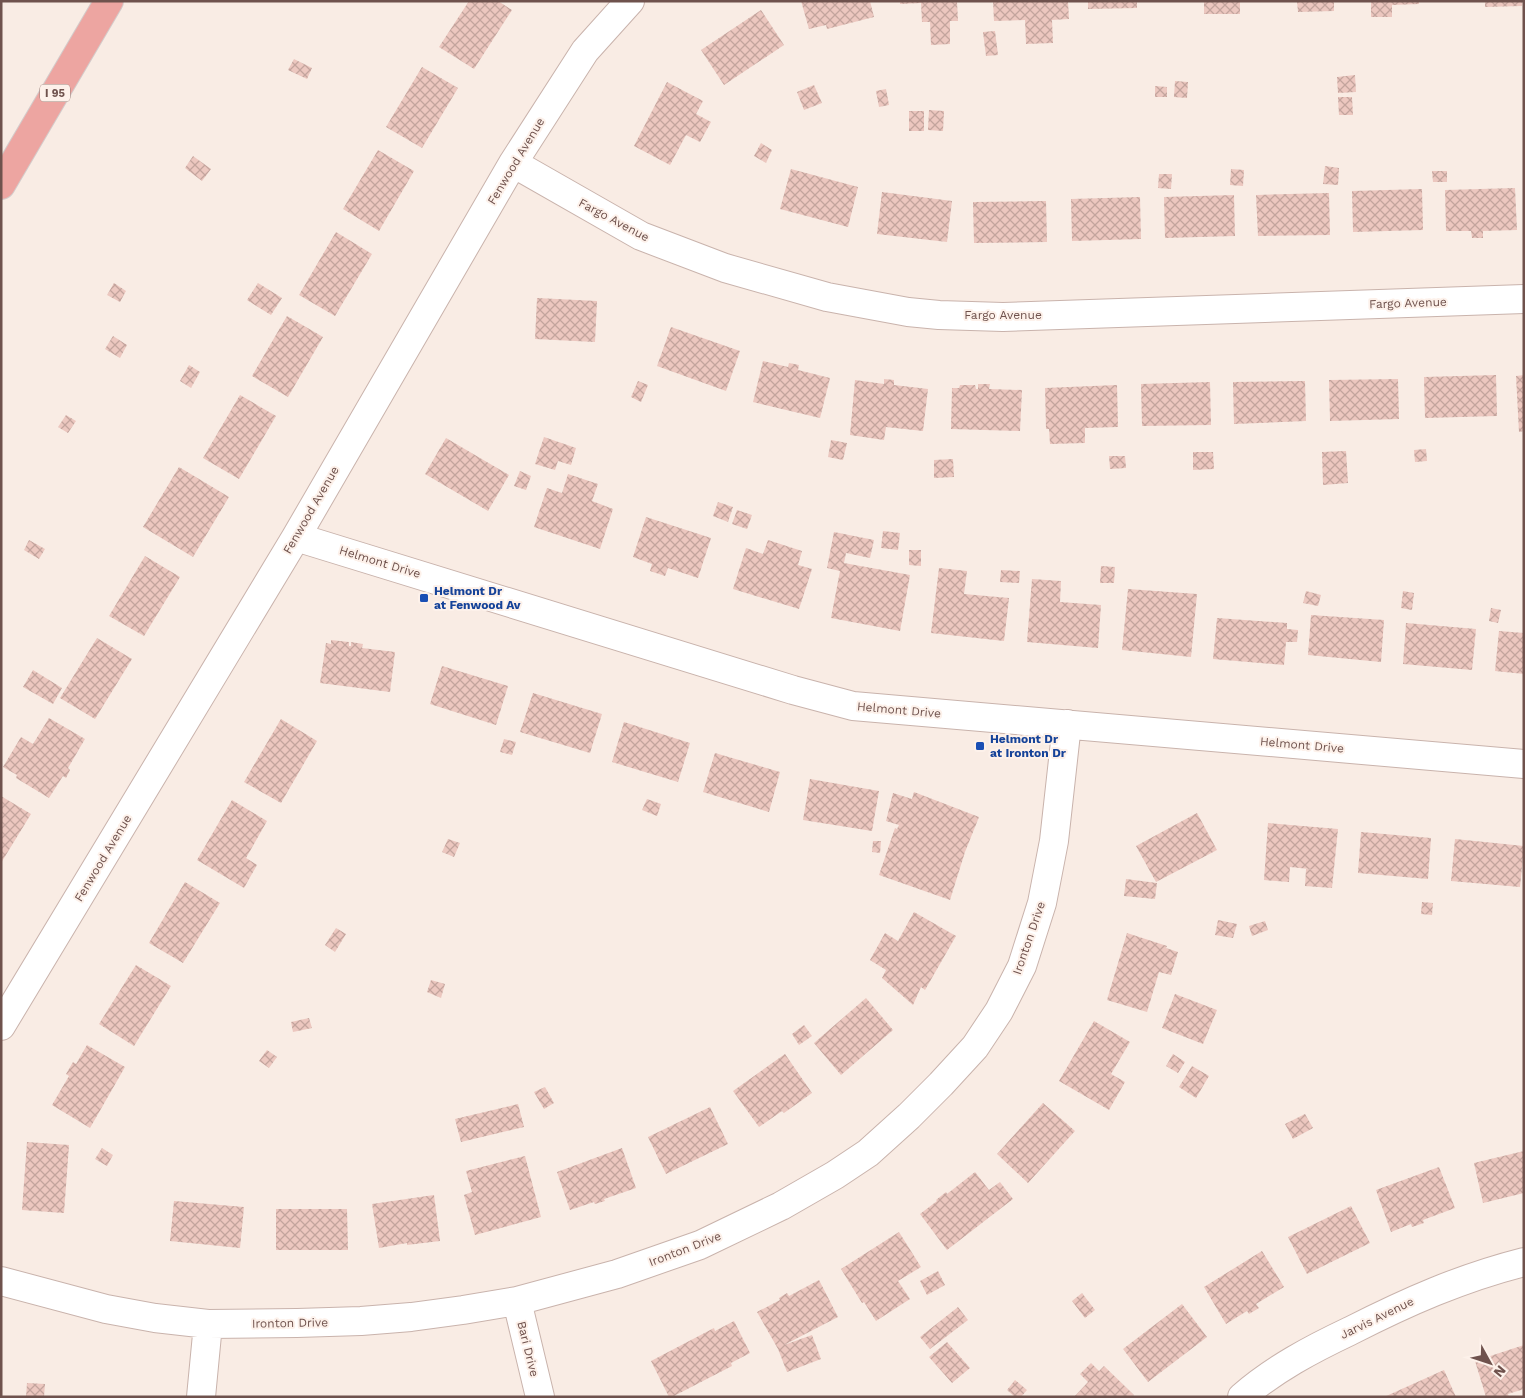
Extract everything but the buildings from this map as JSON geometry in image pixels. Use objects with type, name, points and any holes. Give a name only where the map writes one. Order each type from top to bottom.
[{"type":"highway","name":"I 95","points":[[1,185],[109,1]]},
{"type":"street","name":"Fenwood Avenue","points":[[1,1026],[296,536],[513,163],[585,51],[630,1]]},
{"type":"street","name":"Fargo Avenue","points":[[513,163],[641,236],[725,268],[826,297],[908,312],[1004,317],[1524,299]]},
{"type":"street","name":"Helmont Drive","points":[[296,536],[793,690],[853,706],[1524,764]]},
{"type":"street","name":"Ironton Drive","points":[[1,1281],[106,1309],[155,1318],[208,1324],[361,1321],[463,1310],[516,1301],[617,1274],[700,1245],[781,1206],[835,1175],[868,1153],[941,1084],[975,1047],[999,1011],[1022,966],[1042,903],[1054,841],[1067,724]]},
{"type":"street","name":"Jarvis Avenue","points":[[1242,1397],[1284,1366],[1397,1307],[1465,1279],[1524,1262]]},
{"type":"street","name":"Bari Drive","points":[[516,1301],[540,1397]]},
{"type":"street","points":[[201,1397],[208,1324]]},
{"type":"place","name":"Helmont Dr at Fenwood Av","points":[[424,598]]},
{"type":"place","name":"Helmont Dr at Ironton Dr","points":[[980,746]]}]
